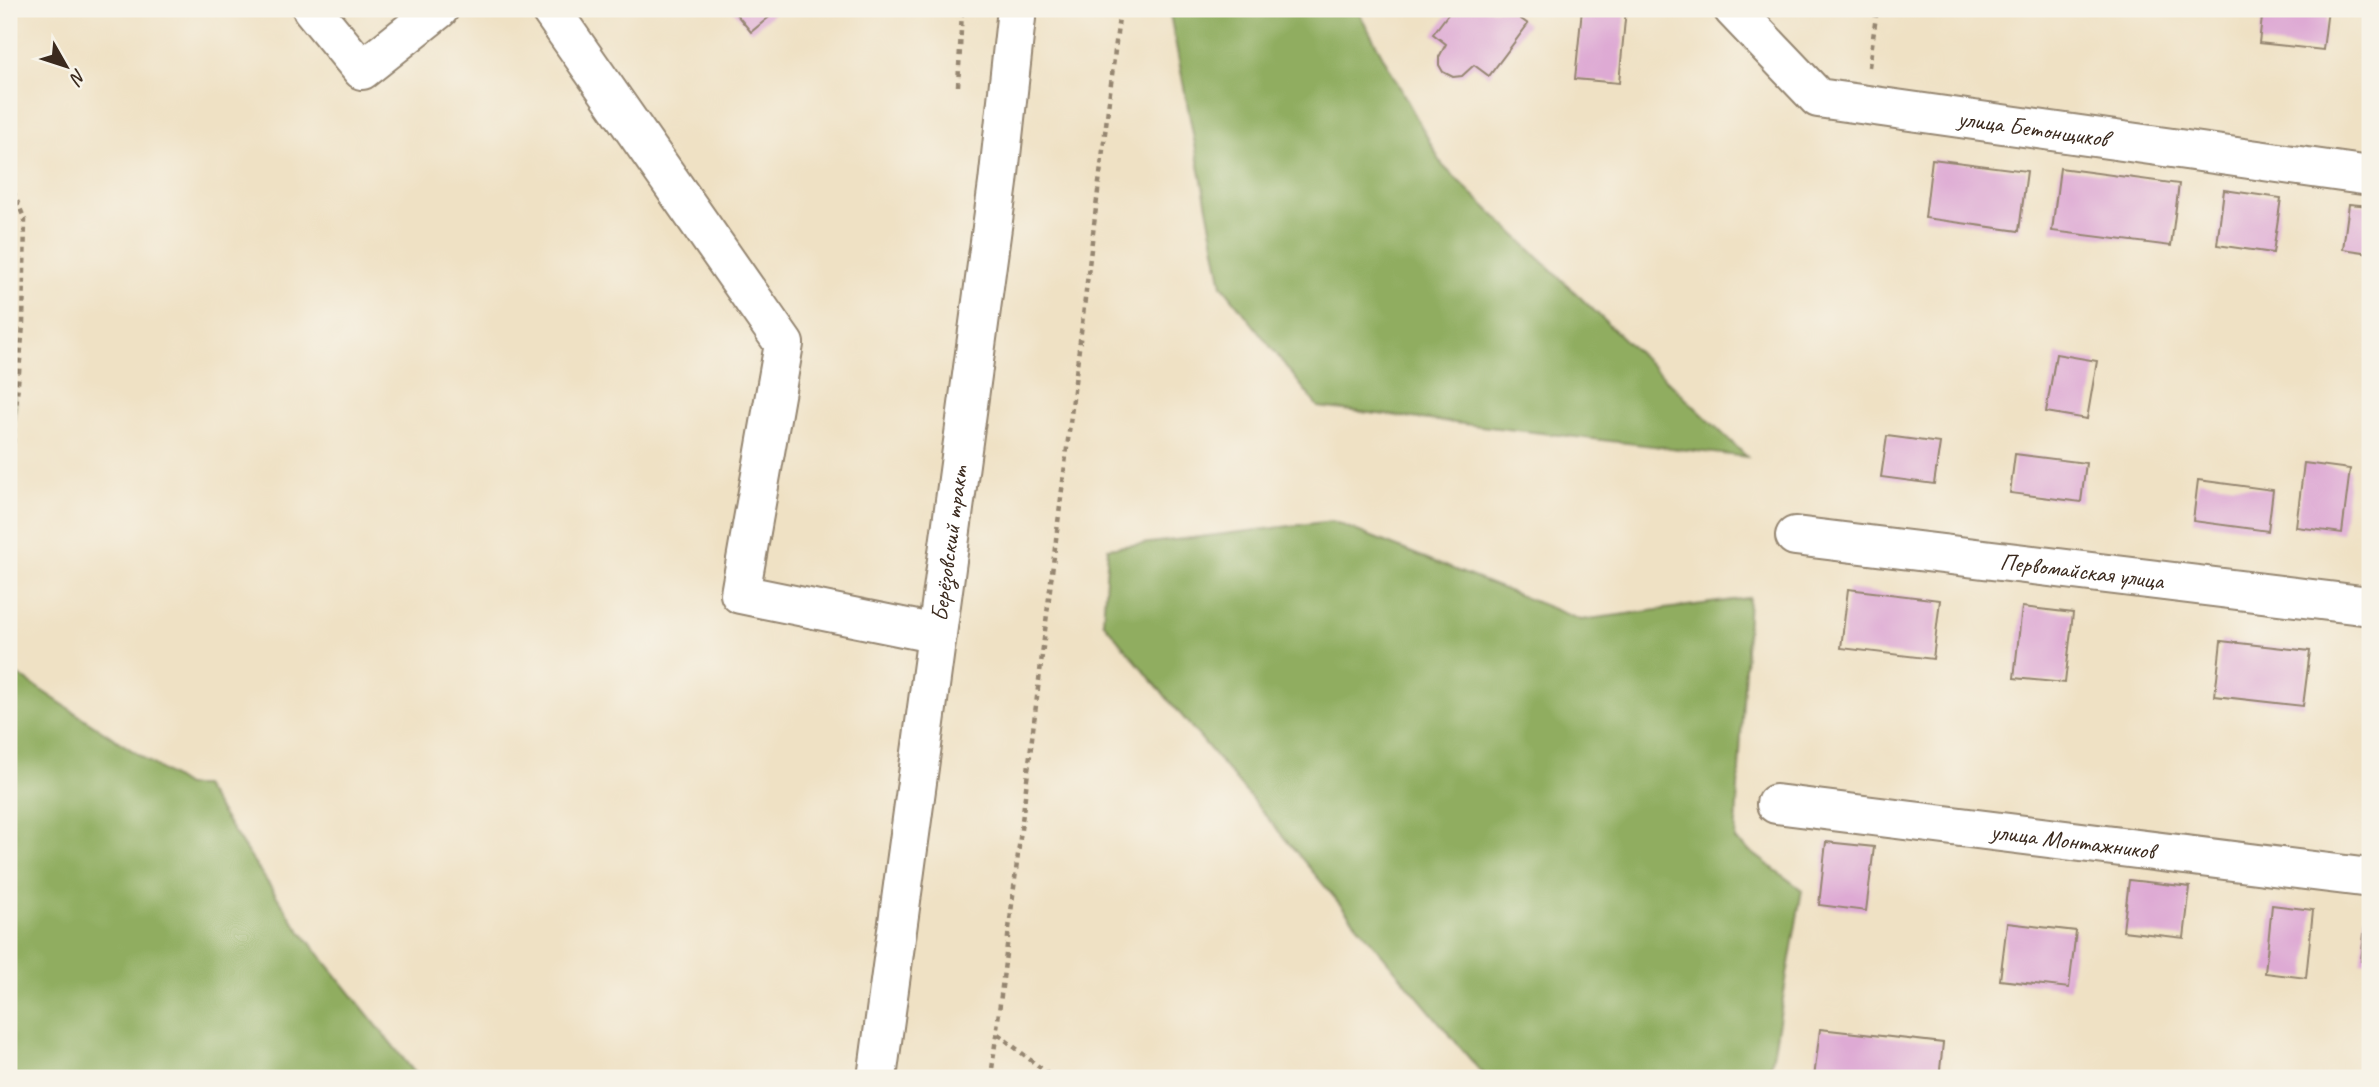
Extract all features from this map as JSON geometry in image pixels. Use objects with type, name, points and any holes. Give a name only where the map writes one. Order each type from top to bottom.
[{"type":"street","points":[[312,9],[362,70],[439,9]]},
{"type":"street","points":[[550,9],[784,344],[740,594],[937,634]]},
{"type":"street","name":"Берёзовский тракт","points":[[877,1078],[998,183],[1017,9]]},
{"type":"street","name":"улица Бетонщиков","points":[[1733,9],[1818,98],[2370,176]]},
{"type":"street","name":"Первомайская улица","points":[[1795,536],[2370,606]]},
{"type":"street","name":"улица Монтажников","points":[[1776,804],[2370,878]]},
{"type":"path","points":[[958,86],[960,9]]},
{"type":"path","points":[[991,1078],[1120,9]]},
{"type":"path","points":[[1864,105],[1877,9]]},
{"type":"path","points":[[9,182],[25,220],[23,325],[9,490]]},
{"type":"path","points":[[998,1034],[1053,1078]]},
{"type":"green space","points":[[1169,9],[1357,9],[1443,166],[1747,457],[1318,407],[1222,285]]},
{"type":"green space","points":[[9,355],[16,406],[9,442]]},
{"type":"green space","points":[[1332,521],[1581,620],[1749,598],[1735,840],[1802,890],[1769,1078],[1486,1078],[1103,622],[1108,548]]},
{"type":"green space","points":[[9,669],[186,786],[203,786],[298,928],[419,1078],[9,1078]]},
{"type":"building","points":[[732,9],[779,9],[751,32]]},
{"type":"building","points":[[1452,9],[1518,9],[1514,14],[1528,24],[1489,76],[1474,65],[1462,76],[1453,77],[1443,72],[1439,65],[1439,57],[1446,44],[1433,34]]},
{"type":"building","points":[[1582,9],[1626,9],[1619,83],[1575,79]]},
{"type":"building","points":[[2263,9],[2328,9],[2323,50],[2259,43]]},
{"type":"building","points":[[1932,159],[2027,171],[2019,231],[1925,218]]},
{"type":"building","points":[[2060,168],[2179,184],[2171,246],[2052,231]]},
{"type":"building","points":[[2224,190],[2281,198],[2273,253],[2217,245]]},
{"type":"building","points":[[2349,204],[2370,206],[2370,253],[2343,249]]},
{"type":"building","points":[[2056,354],[2097,361],[2087,419],[2046,412]]},
{"type":"building","points":[[1887,436],[1940,443],[1934,484],[1881,477]]},
{"type":"building","points":[[2015,454],[2086,463],[2081,502],[2010,493]]},
{"type":"building","points":[[2304,463],[2350,469],[2342,533],[2296,527]]},
{"type":"building","points":[[2198,480],[2273,490],[2268,531],[2193,521]]},
{"type":"building","points":[[1848,589],[1940,600],[1933,659],[1841,648]]},
{"type":"building","points":[[2022,607],[2073,613],[2065,683],[2014,678]]},
{"type":"building","points":[[2221,641],[2310,651],[2303,706],[2215,696]]},
{"type":"building","points":[[1826,842],[1874,847],[1866,911],[1819,905]]},
{"type":"building","points":[[2129,880],[2190,887],[2184,938],[2123,931]]},
{"type":"building","points":[[2272,905],[2313,910],[2306,978],[2265,973]]},
{"type":"building","points":[[2366,917],[2370,917],[2370,962],[2361,961]]},
{"type":"building","points":[[2007,923],[2076,931],[2069,988],[2000,980]]},
{"type":"building","points":[[1820,1029],[1943,1043],[1939,1078],[1814,1078]]}]
